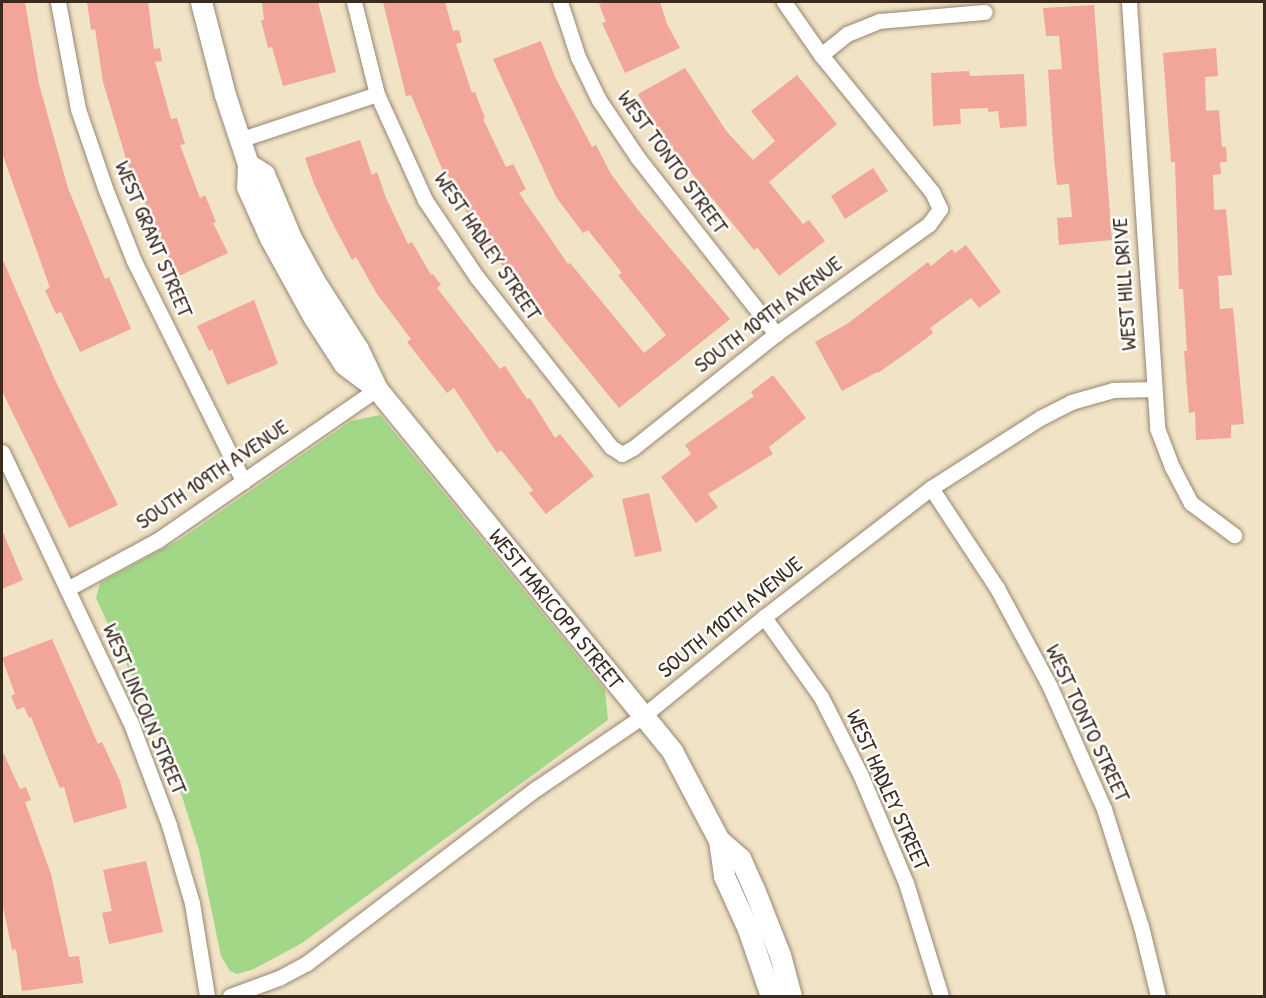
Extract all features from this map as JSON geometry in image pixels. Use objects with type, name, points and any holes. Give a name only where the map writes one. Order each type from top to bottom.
[{"type":"street","name":"WEST GRANT STREET","points":[[58,2],[78,109],[109,199],[134,261],[243,481]]},
{"type":"street","name":"WEST HADLEY STREET","points":[[354,2],[377,94],[425,200],[476,276],[611,447],[622,454]]},
{"type":"street","name":"WEST TONTO STREET","points":[[560,2],[578,57],[599,100],[638,158],[776,334]]},
{"type":"street","points":[[784,2],[822,55],[846,34],[879,21],[985,12]]},
{"type":"street","name":"WEST HILL DRIVE","points":[[1129,2],[1157,428],[1172,467],[1191,503],[1234,535]]},
{"type":"street","name":"WEST MARICOPA STREET","points":[[204,4],[239,140],[248,164],[264,174],[291,238],[315,282],[358,349],[377,389],[672,751],[719,840],[724,876],[748,928],[771,996]]},
{"type":"street","name":"SOUTH 109TH AVENUE","points":[[622,454],[633,448],[776,334],[929,224],[940,209],[932,192],[822,55]]},
{"type":"street","points":[[239,140],[377,94]]},
{"type":"street","name":"SOUTH 109TH AVENUE","points":[[67,589],[158,540],[377,389]]},
{"type":"street","name":"SOUTH 110TH AVENUE","points":[[230,996],[279,978],[307,963],[537,788],[643,716],[764,617],[932,488],[1040,418],[1071,402],[1113,390],[1154,389]]},
{"type":"street","name":"WEST LINCOLN STREET","points":[[2,452],[130,721],[170,825],[192,903],[207,996]]},
{"type":"street","name":"WEST TONTO STREET","points":[[932,488],[996,588],[1055,697],[1104,809],[1141,926],[1158,996]]},
{"type":"street","name":"WEST HADLEY STREET","points":[[764,617],[821,697],[861,776],[906,883],[941,996]]},
{"type":"street","name":"WEST MARICOPA STREET","points":[[719,840],[740,858],[745,868],[769,924],[791,996]]},
{"type":"green space","points":[[380,415],[605,690],[608,720],[302,943],[254,969],[237,974],[230,971],[221,956],[199,850],[170,759],[96,598],[100,583],[181,539],[351,421]]},
{"type":"building","points":[[2,2],[25,2],[39,84],[68,188],[105,279],[109,277],[131,329],[80,352],[61,312],[56,314],[45,290],[50,288],[2,153]]},
{"type":"building","points":[[87,2],[148,2],[154,49],[160,48],[162,61],[155,62],[171,119],[177,118],[185,144],[180,145],[200,198],[205,195],[216,222],[213,223],[228,253],[177,277],[127,162],[103,82],[95,29],[91,30]]},
{"type":"building","points":[[262,2],[318,2],[336,72],[283,86],[272,47],[268,48],[261,20],[264,20]]},
{"type":"building","points":[[383,2],[445,2],[453,31],[459,30],[462,42],[456,44],[472,93],[475,92],[485,118],[483,119],[506,167],[513,164],[526,189],[519,193],[568,264],[570,263],[644,353],[666,335],[618,275],[622,273],[588,230],[583,233],[556,197],[493,59],[541,41],[555,77],[592,147],[596,145],[611,174],[638,210],[730,319],[619,408],[517,283],[515,284],[469,217],[448,175],[445,176],[411,95],[406,96]]},
{"type":"building","points":[[660,2],[667,24],[680,48],[625,73],[602,23],[606,22],[599,4]]},
{"type":"building","points":[[1094,5],[1112,240],[1059,245],[1057,218],[1072,217],[1069,184],[1057,185],[1054,158],[1048,70],[1062,69],[1059,36],[1046,36],[1043,8]]},
{"type":"building","points":[[1216,48],[1218,76],[1205,77],[1206,111],[1219,110],[1222,147],[1226,147],[1227,162],[1220,162],[1221,174],[1213,175],[1214,210],[1226,209],[1232,275],[1218,276],[1220,309],[1233,308],[1244,424],[1231,425],[1231,438],[1196,440],[1195,412],[1189,413],[1184,351],[1187,351],[1183,289],[1179,289],[1175,162],[1171,162],[1163,53]]},
{"type":"building","points":[[685,68],[727,132],[753,160],[775,141],[751,111],[797,75],[837,124],[769,182],[803,224],[809,220],[825,241],[779,276],[757,247],[754,250],[677,155],[656,126],[638,94]]},
{"type":"building","points":[[969,71],[970,76],[1024,74],[1027,126],[1000,128],[998,111],[988,112],[988,108],[960,109],[961,124],[933,126],[931,73]]},
{"type":"building","points":[[360,140],[372,175],[377,172],[386,198],[408,244],[412,242],[431,275],[433,274],[441,285],[437,288],[500,369],[505,366],[527,399],[530,398],[555,438],[560,434],[594,476],[546,514],[529,493],[533,490],[501,450],[497,453],[454,388],[447,393],[407,342],[411,339],[377,294],[356,257],[352,260],[332,222],[314,184],[305,158]]},
{"type":"building","points":[[873,168],[888,191],[845,219],[831,196]]},
{"type":"building","points":[[966,245],[1001,292],[979,308],[971,298],[930,328],[933,333],[912,349],[878,373],[842,391],[815,342],[847,324],[928,262],[931,266],[952,249],[955,253]]},
{"type":"building","points":[[2,258],[54,378],[118,505],[69,528],[2,391]]},
{"type":"building","points":[[254,300],[278,364],[227,385],[212,349],[209,351],[197,326]]},
{"type":"building","points":[[773,375],[806,418],[769,447],[773,454],[708,494],[718,507],[696,523],[661,477],[691,454],[685,445],[754,396],[751,392]]},
{"type":"building","points":[[649,493],[662,551],[635,557],[622,499]]},
{"type":"building","points":[[2,530],[23,580],[2,589]]},
{"type":"building","points":[[52,639],[98,744],[102,742],[120,781],[127,808],[74,823],[64,787],[60,788],[31,717],[29,718],[24,707],[17,710],[11,696],[15,694],[2,658]]},
{"type":"building","points":[[2,750],[20,789],[26,787],[31,800],[25,802],[51,874],[69,957],[79,956],[83,983],[22,991],[16,949],[12,950],[2,902]]},
{"type":"building","points":[[146,861],[163,932],[109,944],[102,913],[112,911],[103,870]]}]
